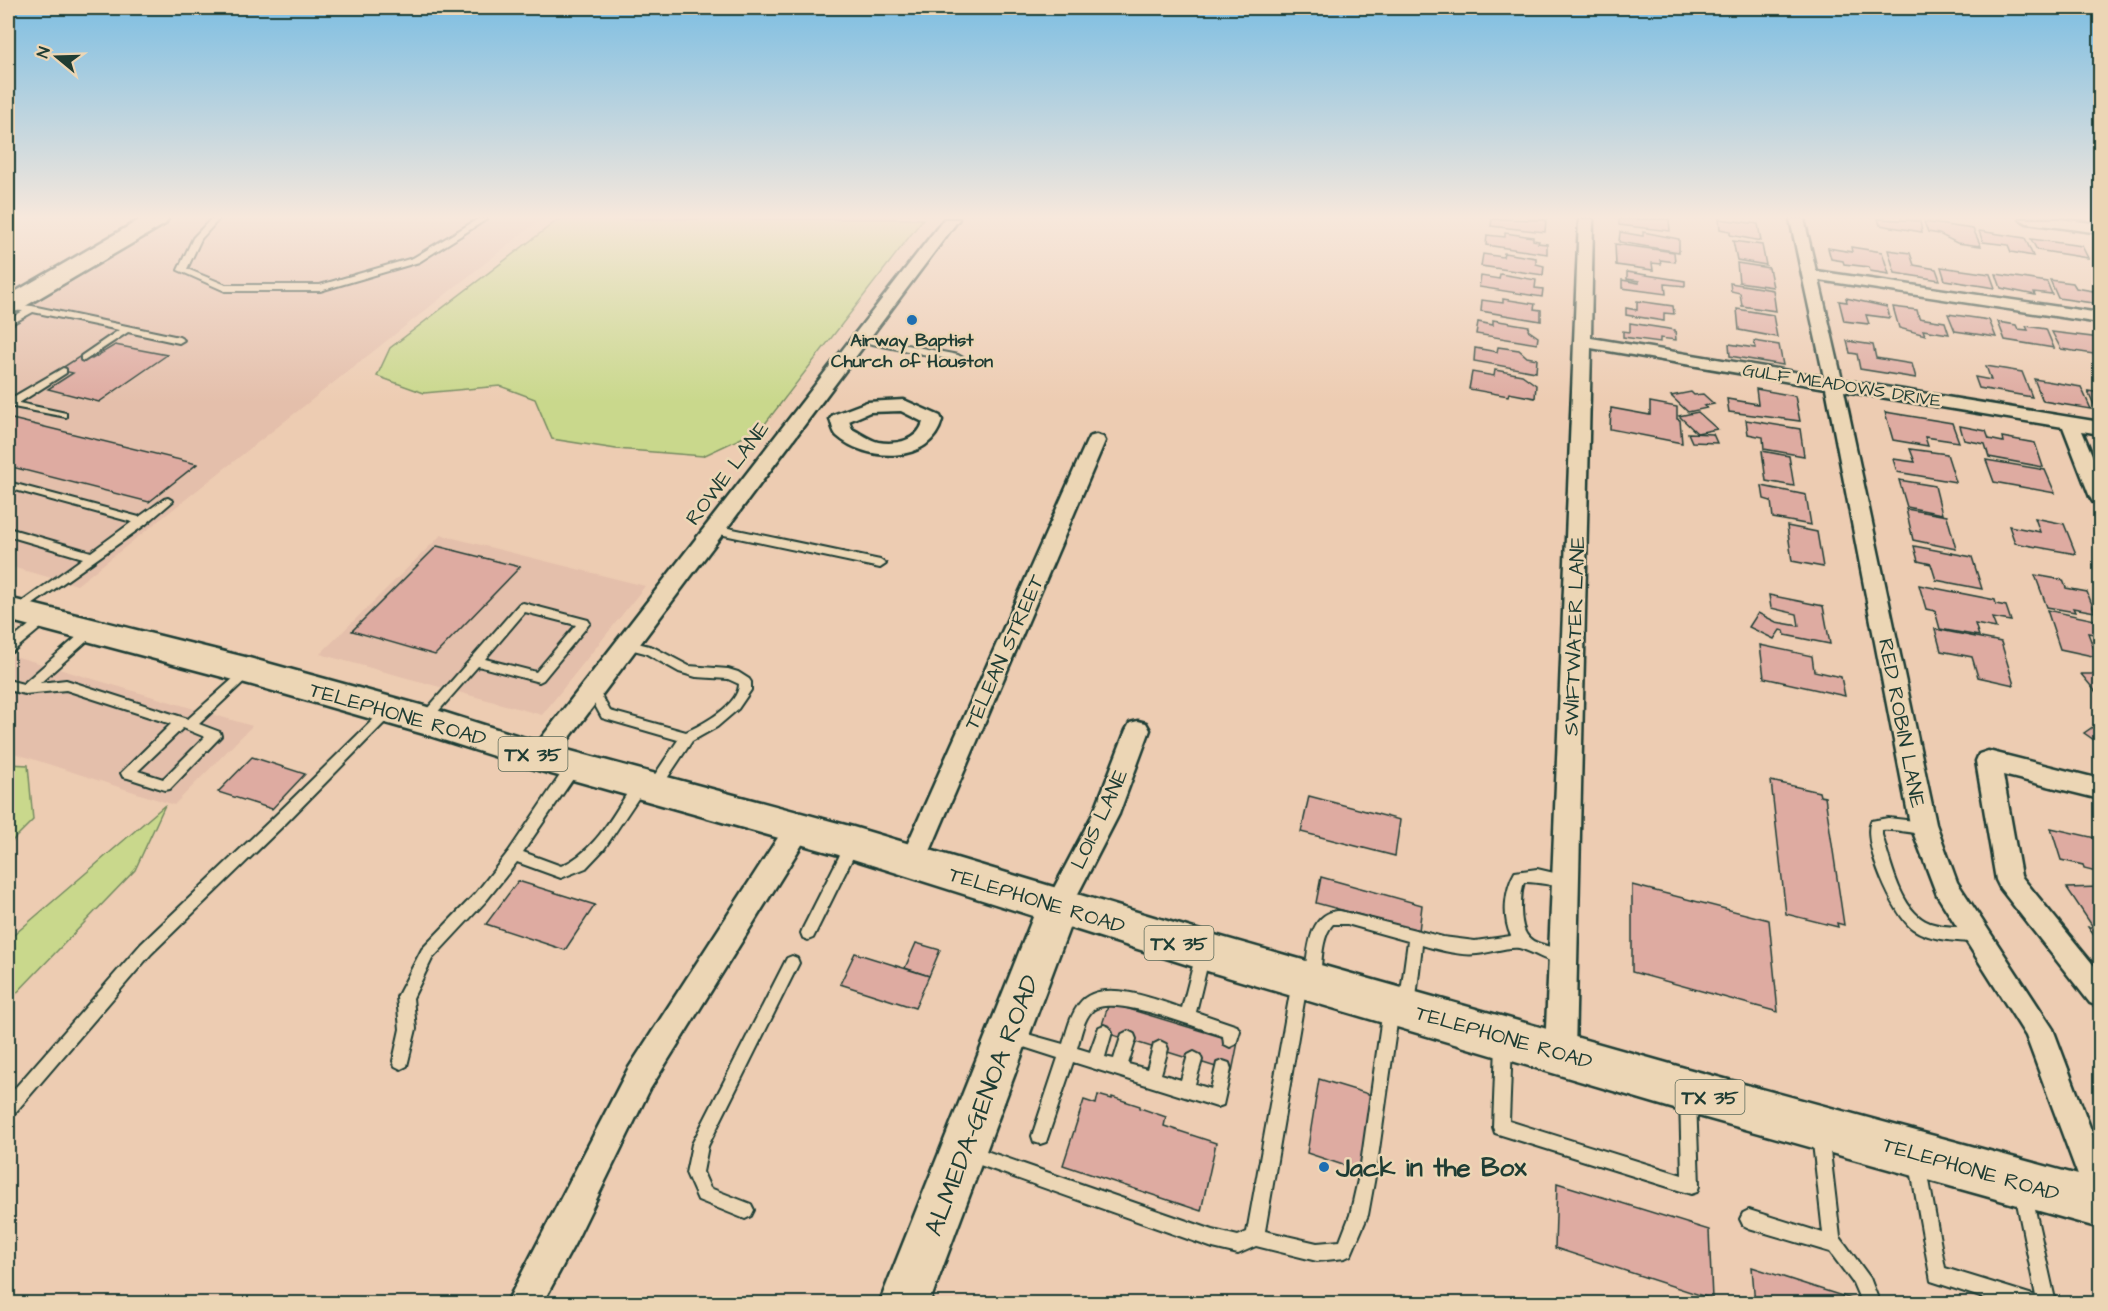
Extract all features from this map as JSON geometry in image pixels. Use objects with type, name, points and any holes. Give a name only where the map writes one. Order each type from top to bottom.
[{"type":"main road","points":[[8,307],[53,280]]},
{"type":"main road","name":"TELEPHONE ROAD","points":[[19,615],[249,671],[424,720],[557,761],[799,827],[1204,951],[2100,1205]]},
{"type":"main road","name":"ALMEDA-GENOA ROAD","points":[[904,1304],[1057,907]]},
{"type":"street","name":"ROWE LANE","points":[[557,761],[592,689],[905,280]]},
{"type":"street","name":"SWIFTWATER LANE","points":[[1560,1053],[1585,280]]},
{"type":"street","name":"RED ROBIN LANE","points":[[1809,280],[1834,384],[1924,828],[1946,887],[2038,1029],[2100,1194]]},
{"type":"street","points":[[1849,280],[2100,318]]},
{"type":"street","name":"GULF MEADOWS DRIVE","points":[[1583,342],[2100,428]]},
{"type":"street","points":[[805,411],[838,419]]},
{"type":"street","points":[[2070,423],[2100,497]]},
{"type":"street","name":"TELEAN STREET","points":[[912,863],[1096,441]]},
{"type":"street","name":"LOIS LANE","points":[[1057,907],[1106,814],[1138,730]]},
{"type":"street","points":[[2100,789],[1988,761],[2009,880],[2100,994]]},
{"type":"street","points":[[523,1304],[563,1231],[639,1079],[799,827]]},
{"type":"lane","points":[[206,280],[225,288],[320,288],[347,280]]},
{"type":"lane","points":[[8,307],[32,309],[179,340]]},
{"type":"lane","points":[[8,323],[32,309]]},
{"type":"lane","points":[[84,357],[127,329]]},
{"type":"lane","points":[[860,339],[958,358]]},
{"type":"lane","points":[[9,404],[63,371]]},
{"type":"lane","points":[[9,404],[63,416]]},
{"type":"lane","points":[[8,485],[142,521]]},
{"type":"lane","points":[[8,649],[19,615],[91,556],[168,501]]},
{"type":"lane","points":[[714,529],[880,564]]},
{"type":"lane","points":[[8,532],[91,556]]},
{"type":"lane","points":[[424,720],[523,607],[584,623],[539,677],[476,661]]},
{"type":"lane","points":[[25,689],[91,631]]},
{"type":"lane","points":[[514,855],[561,872],[581,864],[687,737],[712,725],[730,711],[745,690],[745,682],[738,676],[695,672],[675,666],[649,650],[626,644]]},
{"type":"lane","points":[[8,685],[25,689],[66,685],[185,724],[215,736],[165,785],[128,773],[185,724],[249,671]]},
{"type":"lane","points":[[592,689],[606,715],[687,737]]},
{"type":"lane","points":[[8,1108],[146,949],[389,711]]},
{"type":"lane","points":[[401,1061],[408,1029],[405,997],[427,954],[482,897],[514,855],[557,761]]},
{"type":"lane","points":[[1924,828],[1885,823],[1876,825],[1875,835],[1895,894],[1917,924],[1931,930],[1978,936]]},
{"type":"lane","points":[[808,933],[853,843]]},
{"type":"lane","points":[[1564,958],[1520,941],[1513,930],[1515,884],[1520,876],[1537,875],[1566,881]]},
{"type":"lane","points":[[1255,1237],[1306,980],[1321,928],[1326,920],[1335,917],[1347,918],[1474,948],[1520,941]]},
{"type":"lane","points":[[964,1152],[1213,1239],[1238,1245],[1255,1237],[1317,1251],[1345,1249],[1359,1215],[1368,1171],[1382,1065],[1400,1006],[1416,936]]},
{"type":"lane","points":[[1187,1017],[1204,951]]},
{"type":"lane","points":[[745,1210],[704,1194],[694,1173],[700,1144],[792,963]]},
{"type":"lane","points":[[1040,1136],[1077,1024],[1087,1006],[1099,999],[1114,1000],[1169,1016],[1187,1017],[1201,1027],[1232,1031],[1230,1039]]},
{"type":"lane","points":[[1095,1062],[1104,1032]]},
{"type":"lane","points":[[1009,1035],[1216,1100],[1223,1068]]},
{"type":"lane","points":[[1504,1037],[1502,1127],[1691,1186],[1688,1090]]},
{"type":"lane","points":[[1119,1069],[1128,1039]]},
{"type":"lane","points":[[1152,1079],[1160,1049]]},
{"type":"lane","points":[[1186,1090],[1194,1060]]},
{"type":"lane","points":[[1819,1127],[1830,1229],[1835,1245],[1864,1281],[1871,1304]]},
{"type":"lane","points":[[1916,1154],[1937,1275],[2034,1304]]},
{"type":"lane","points":[[2021,1183],[2047,1304]]},
{"type":"lane","points":[[1749,1220],[1835,1245]]},
{"type":"shaded area","points":[[75,280],[463,280],[77,585],[8,566],[8,320]]},
{"type":"shaded area","points":[[441,535],[645,586],[542,715],[320,654]]},
{"type":"shaded area","points":[[8,654],[252,726],[174,805],[8,751]]},
{"type":"green space","points":[[479,280],[876,280],[761,429],[703,456],[616,449],[552,439],[535,399],[500,386],[424,393],[377,376],[390,348]]},
{"type":"green space","points":[[8,764],[28,765],[33,820],[8,845]]},
{"type":"green space","points":[[165,805],[135,870],[8,1002],[8,940]]},
{"type":"building","points":[[1480,280],[1536,280],[1535,288],[1543,289],[1542,297],[1479,287]]},
{"type":"building","points":[[1622,280],[1639,283],[1634,280],[1680,280],[1685,281],[1685,286],[1665,284],[1666,294],[1622,288]]},
{"type":"building","points":[[1739,280],[1772,280],[1773,287]]},
{"type":"building","points":[[1946,280],[1992,280],[1995,288]]},
{"type":"building","points":[[1998,280],[2035,280],[2047,282],[2052,294],[2034,292],[2035,295],[2001,288]]},
{"type":"building","points":[[2050,280],[2073,283],[2076,288],[2099,292],[2100,304],[2058,298]]},
{"type":"building","points":[[1730,283],[1773,290],[1776,311],[1742,306],[1740,293],[1731,291]]},
{"type":"building","points":[[1846,298],[1887,307],[1890,318],[1866,315],[1869,324],[1844,321],[1839,301],[1847,302]]},
{"type":"building","points":[[1503,299],[1535,304],[1534,309],[1541,310],[1541,321],[1481,311],[1482,300],[1503,303]]},
{"type":"building","points":[[1637,301],[1673,306],[1674,314],[1664,313],[1664,321],[1626,315],[1626,308],[1637,310]]},
{"type":"building","points":[[1893,307],[1917,310],[1919,318],[1945,322],[1949,334],[1923,330],[1925,335],[1899,328]]},
{"type":"building","points":[[1737,309],[1773,315],[1777,337],[1739,330]]},
{"type":"building","points":[[1948,314],[1989,320],[1996,337],[1955,331]]},
{"type":"building","points":[[1493,320],[1529,326],[1528,330],[1538,337],[1537,344],[1476,334],[1478,322],[1493,325]]},
{"type":"building","points":[[1998,322],[2016,325],[2018,329],[2028,330],[2026,326],[2046,329],[2054,348],[2005,340]]},
{"type":"building","points":[[1630,323],[1675,330],[1676,340],[1660,338],[1660,342],[1623,337],[1623,331],[1630,332]]},
{"type":"building","points":[[2052,332],[2100,338],[2100,355],[2061,349]]},
{"type":"building","points":[[1754,341],[1779,345],[1783,365],[1730,356],[1729,344],[1755,348]]},
{"type":"building","points":[[1847,341],[1873,345],[1876,358],[1912,364],[1916,378],[1860,369],[1857,354],[1850,353]]},
{"type":"building","points":[[115,345],[167,355],[99,402],[48,389],[73,373],[59,370],[79,357],[92,359]]},
{"type":"building","points":[[1498,347],[1519,350],[1527,357],[1537,359],[1536,372],[1474,361],[1475,348],[1497,352]]},
{"type":"building","points":[[1986,366],[2022,372],[2032,397],[1979,388],[1975,377],[1991,380]]},
{"type":"building","points":[[1495,370],[1522,375],[1536,385],[1535,398],[1469,389],[1472,372],[1494,376]]},
{"type":"building","points":[[2034,379],[2081,387],[2091,409],[2043,401]]},
{"type":"building","points":[[1756,389],[1795,396],[1800,421],[1729,412],[1727,399],[1758,404]]},
{"type":"building","points":[[2088,391],[2100,393],[2100,408],[2095,407]]},
{"type":"building","points":[[1691,392],[1694,395],[1703,394],[1714,404],[1688,412],[1671,396]]},
{"type":"building","points":[[1650,402],[1677,407],[1682,443],[1610,429],[1611,408],[1650,415]]},
{"type":"building","points":[[1698,412],[1717,429],[1697,433],[1679,416]]},
{"type":"building","points":[[1885,412],[1952,423],[1959,442],[1925,437],[1928,446],[1893,440]]},
{"type":"building","points":[[8,418],[197,464],[149,502],[8,466]]},
{"type":"building","points":[[1746,420],[1800,429],[1804,456],[1764,449],[1763,437],[1748,434]]},
{"type":"building","points":[[1960,426],[1986,431],[1989,439],[2003,442],[2002,437],[2035,443],[2043,467],[1989,457],[1985,444],[1964,440]]},
{"type":"building","points":[[1688,433],[1713,434],[1717,443],[1692,442]]},
{"type":"building","points":[[1910,449],[1947,454],[1956,482],[1897,472],[1893,459],[1915,462]]},
{"type":"building","points":[[1762,451],[1789,456],[1794,486],[1766,481]]},
{"type":"building","points":[[1986,460],[2045,470],[2055,493],[1994,482]]},
{"type":"building","points":[[1899,480],[1935,486],[1942,514],[1907,507]]},
{"type":"building","points":[[1762,486],[1806,495],[1811,525],[1773,518],[1771,501],[1764,499]]},
{"type":"building","points":[[1906,509],[1947,516],[1956,549],[1913,540]]},
{"type":"building","points":[[2035,518],[2064,524],[2076,554],[2015,543],[2009,526],[2040,532]]},
{"type":"building","points":[[1787,526],[1817,532],[1823,567],[1792,561]]},
{"type":"building","points":[[437,546],[520,567],[435,655],[352,631]]},
{"type":"building","points":[[1914,546],[1972,557],[1982,589],[1936,580],[1931,564],[1918,561]]},
{"type":"building","points":[[2035,575],[2063,580],[2066,588],[2087,592],[2095,612],[2073,608],[2075,612],[2047,607]]},
{"type":"building","points":[[1919,585],[1995,600],[1996,604],[2006,606],[2011,621],[1992,618],[1996,628],[1975,624],[1979,636],[1940,629],[1935,611],[1926,609]]},
{"type":"building","points":[[1769,595],[1823,606],[1830,644],[1785,635],[1784,631],[1780,630],[1774,639],[1749,627],[1758,613],[1776,622],[1799,626],[1797,614],[1771,608]]},
{"type":"building","points":[[2047,610],[2100,621],[2100,635],[2088,633],[2097,657],[2060,649]]},
{"type":"building","points":[[1935,629],[2001,642],[2014,685],[1978,677],[1972,657],[1941,651]]},
{"type":"building","points":[[1760,645],[1812,656],[1814,671],[1841,677],[1845,696],[1764,678]]},
{"type":"building","points":[[2081,674],[2100,674],[2100,697]]},
{"type":"building","points":[[2100,722],[2100,744],[2084,733]]},
{"type":"building","points":[[252,757],[305,774],[272,809],[218,792]]},
{"type":"building","points":[[1771,781],[1819,792],[1820,796],[1825,797],[1844,925],[1837,923],[1838,927],[1786,914]]},
{"type":"building","points":[[1309,796],[1400,820],[1395,856],[1301,832]]},
{"type":"building","points":[[2051,828],[2100,839],[2100,869],[2094,868],[2096,872],[2084,869],[2083,865],[2061,860]]},
{"type":"building","points":[[1321,877],[1422,905],[1419,931],[1316,903]]},
{"type":"building","points":[[518,881],[595,905],[565,950],[486,924]]},
{"type":"building","points":[[1632,885],[1769,920],[1778,1012],[1632,972]]},
{"type":"building","points":[[2100,887],[2100,938],[2096,938],[2088,927],[2093,927],[2067,888]]},
{"type":"building","points":[[916,943],[940,950],[929,976],[905,968]]},
{"type":"building","points":[[855,953],[929,976],[915,1008],[840,984]]},
{"type":"building","points":[[1109,1003],[1238,1042],[1232,1072],[1100,1031]]},
{"type":"building","points":[[1319,1079],[1375,1096],[1364,1172],[1307,1153]]},
{"type":"building","points":[[1098,1095],[1140,1106],[1140,1108],[1166,1117],[1164,1126],[1216,1143],[1201,1211],[1063,1165],[1084,1100],[1096,1104]]},
{"type":"building","points":[[1557,1183],[1709,1230],[1712,1299],[1555,1248]]},
{"type":"building","points":[[1752,1267],[1861,1302],[1861,1304],[1755,1304]]},
{"type":"place","name":"Airway Baptist Church of Houston","points":[[912,320]]},
{"type":"place","name":"Jack in the Box","points":[[1324,1167]]}]
